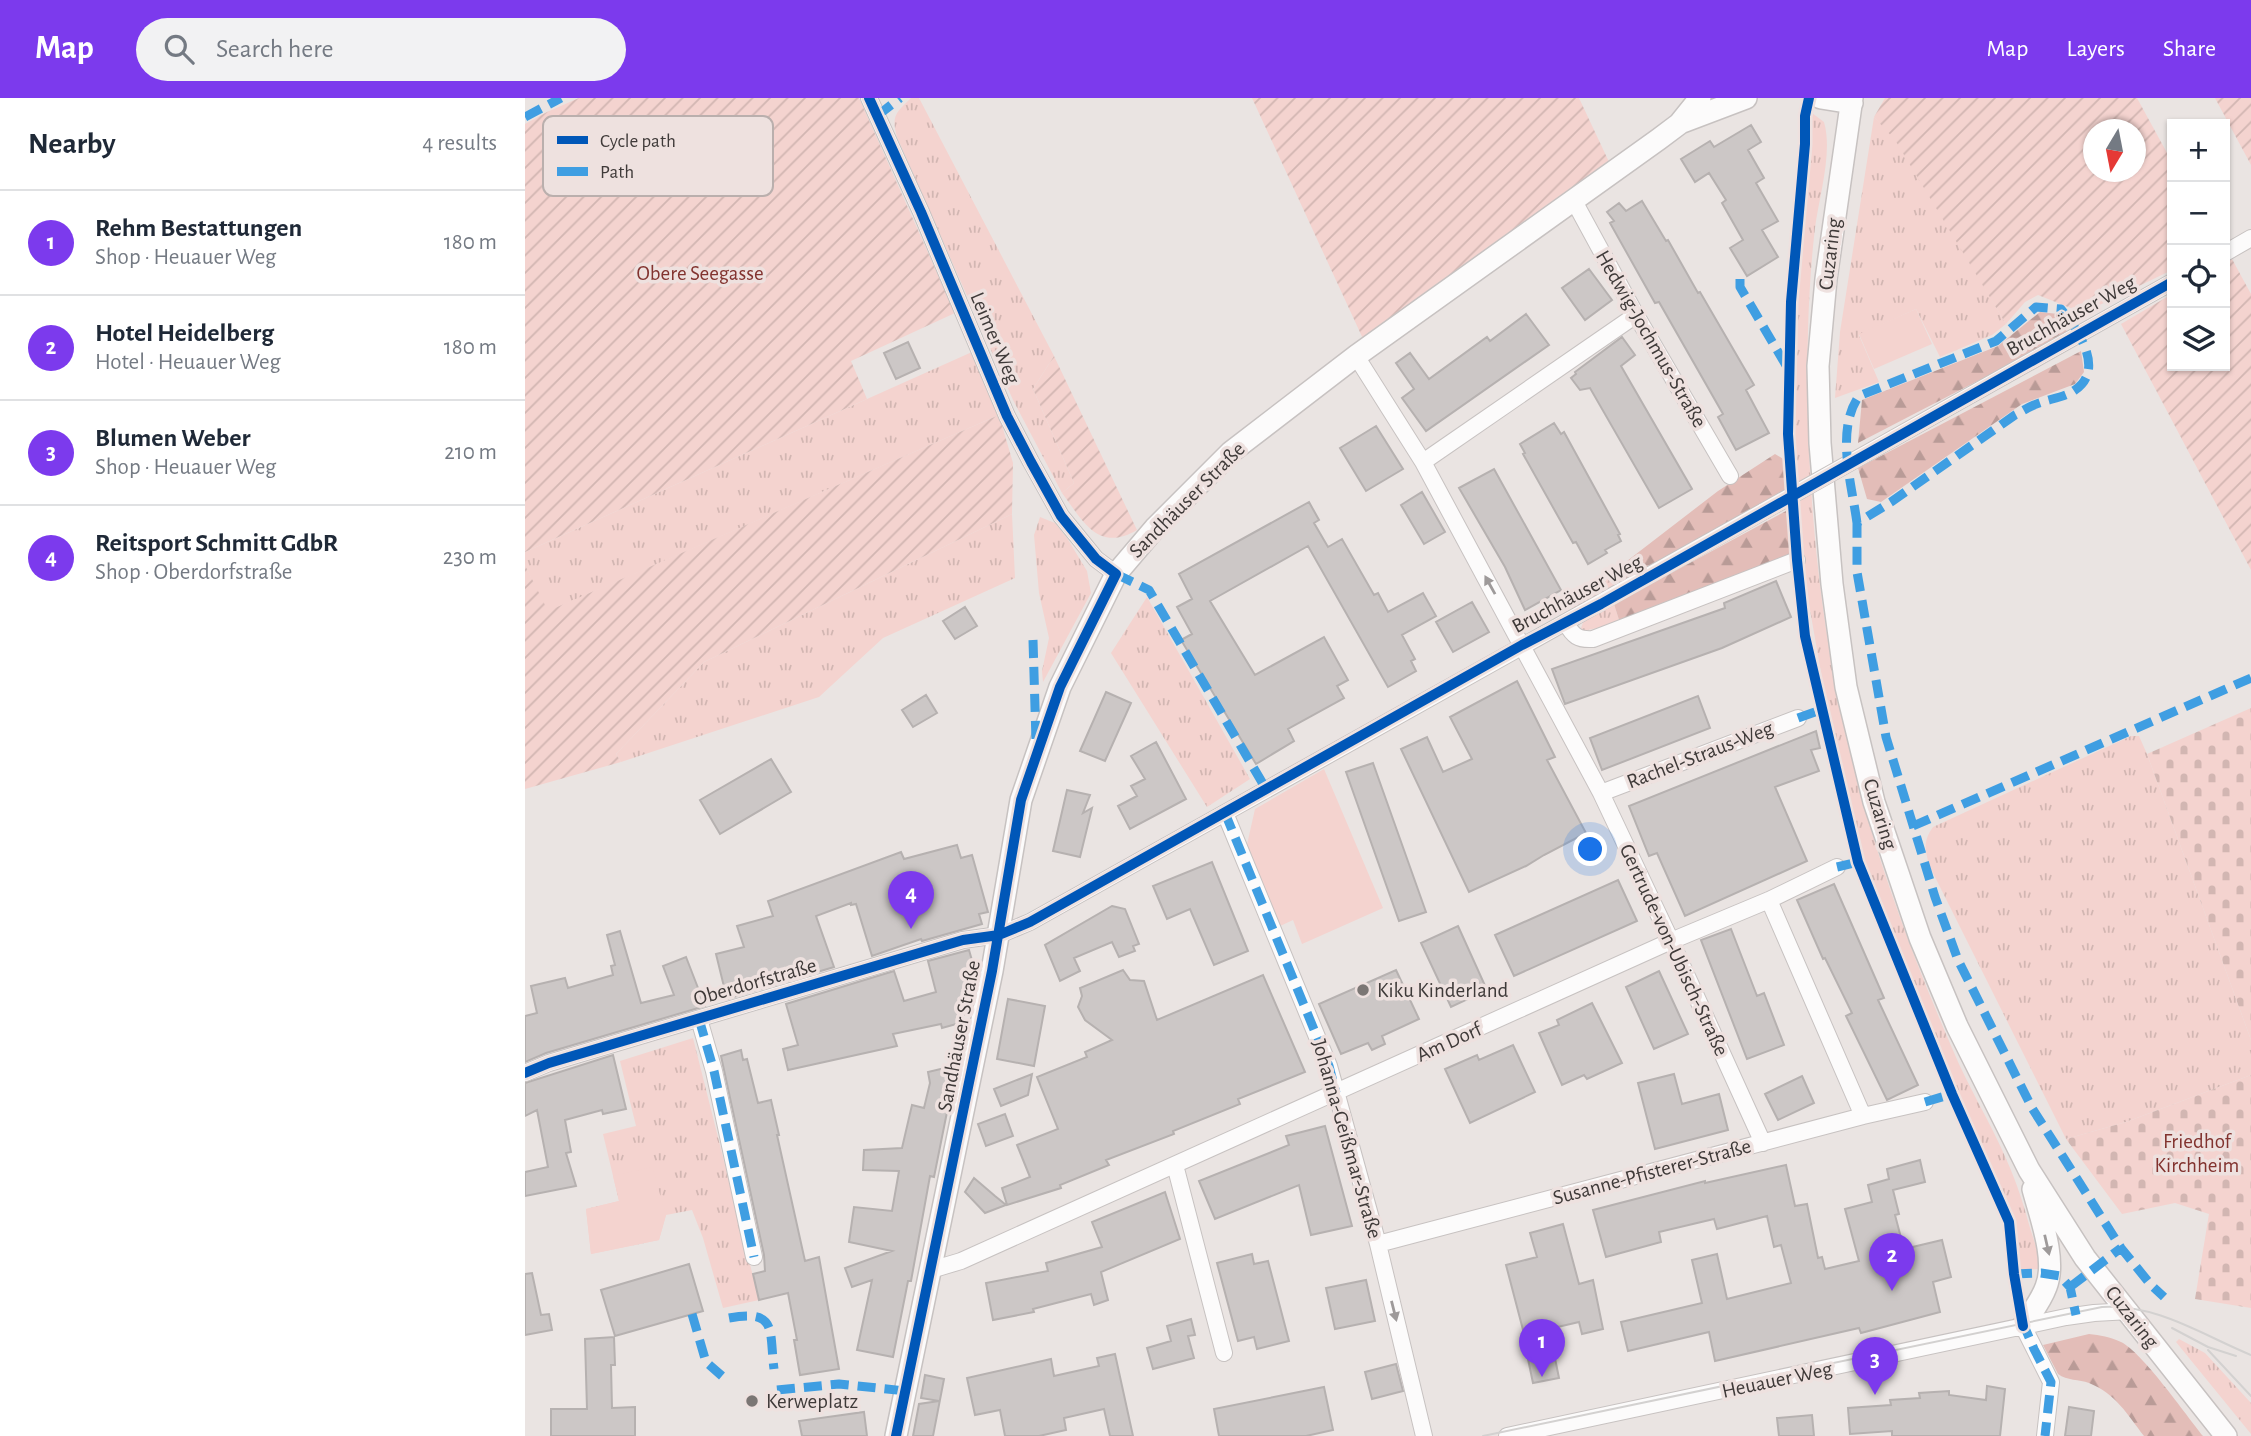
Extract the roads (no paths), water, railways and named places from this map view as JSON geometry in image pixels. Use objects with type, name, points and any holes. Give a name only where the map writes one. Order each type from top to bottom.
[{"type":"street","name":"Leimer Weg","points":[[869,98],[921,212],[1007,416],[1025,451],[1061,516],[1096,559],[1116,574]]},
{"type":"street","name":"Sandhäuser Straße","points":[[895,1436],[999,935],[1021,800],[1060,687],[1116,574],[1155,528],[1231,452],[1356,356],[1678,124],[1700,98]]},
{"type":"street","name":"Sandhäuser Straße","points":[[1678,124],[1746,98]]},
{"type":"street","points":[[1821,98],[1850,100]]},
{"type":"street","name":"Cuzaring","points":[[1850,100],[1826,279],[1818,366],[1820,443],[1824,513],[1846,687],[1874,802],[1920,938],[1957,1026],[2029,1170],[2085,1258],[2130,1311],[2161,1355],[2226,1436]]},
{"type":"street","name":"Hedwig-Jochmus-Straße","points":[[1574,201],[1636,315],[1730,476]]},
{"type":"street","points":[[2230,250],[2251,238]]},
{"type":"street","name":"Bruchhäuser Weg","points":[[999,935],[1030,922],[2167,285]]},
{"type":"street","points":[[1423,462],[1636,315]]},
{"type":"street","name":"Gertrude-von-Ubisch-Straße","points":[[1356,356],[1423,462],[1601,793],[1763,1143]]},
{"type":"street","points":[[1566,623],[1573,635],[1582,640],[1593,639],[1797,560]]},
{"type":"street","name":"Rachel-Straus-Weg","points":[[1601,793],[1798,718]]},
{"type":"street","name":"Johanna-Geißmar-Straße","points":[[1225,813],[1329,1066],[1378,1244],[1424,1436]]},
{"type":"street","name":"Am Dorf","points":[[931,1270],[961,1261],[1671,941],[1769,900],[1837,867]]},
{"type":"street","points":[[1769,900],[1864,1116]]},
{"type":"street","name":"Oberdorfstraße","points":[[525,1073],[549,1063],[963,940],[999,935]]},
{"type":"street","name":"Oberdorfstraße","points":[[706,1017],[713,1072],[754,1257]]},
{"type":"street","name":"Susanne-Pfisterer-Straße","points":[[1378,1244],[1926,1102]]},
{"type":"street","points":[[1175,1165],[1224,1353]]},
{"type":"street","points":[[2029,1170],[2047,1245],[2050,1273],[2042,1295],[2023,1326],[2051,1382],[2045,1436]]},
{"type":"street","name":"Heuauer Weg","points":[[1507,1436],[2023,1326],[2094,1312],[2130,1311]]},
{"type":"tram line","points":[[1483,1436],[2102,1307],[2142,1310],[2161,1316],[2251,1355]]},
{"type":"tram line","points":[[2172,1328],[2208,1347],[2236,1356]]},
{"type":"tram line","points":[[2208,1350],[2251,1396]]},
{"type":"place","name":"Reitsport Schmitt GdbR","points":[[911,929]]},
{"type":"place","name":"Kiku Kinderland","points":[[1363,990]]},
{"type":"place","name":"Hotel Heidelberg","points":[[1892,1291]]},
{"type":"place","name":"Rehm Bestattungen","points":[[1542,1377]]},
{"type":"place","name":"Blumen Weber","points":[[1875,1395]]},
{"type":"place","name":"Kerweplatz","points":[[752,1401]]},
{"type":"park label","name":"Obere Seegasse","points":[[700,273]]},
{"type":"park label","name":"Friedhof Kirchheim","points":[[2197,1153]]}]
